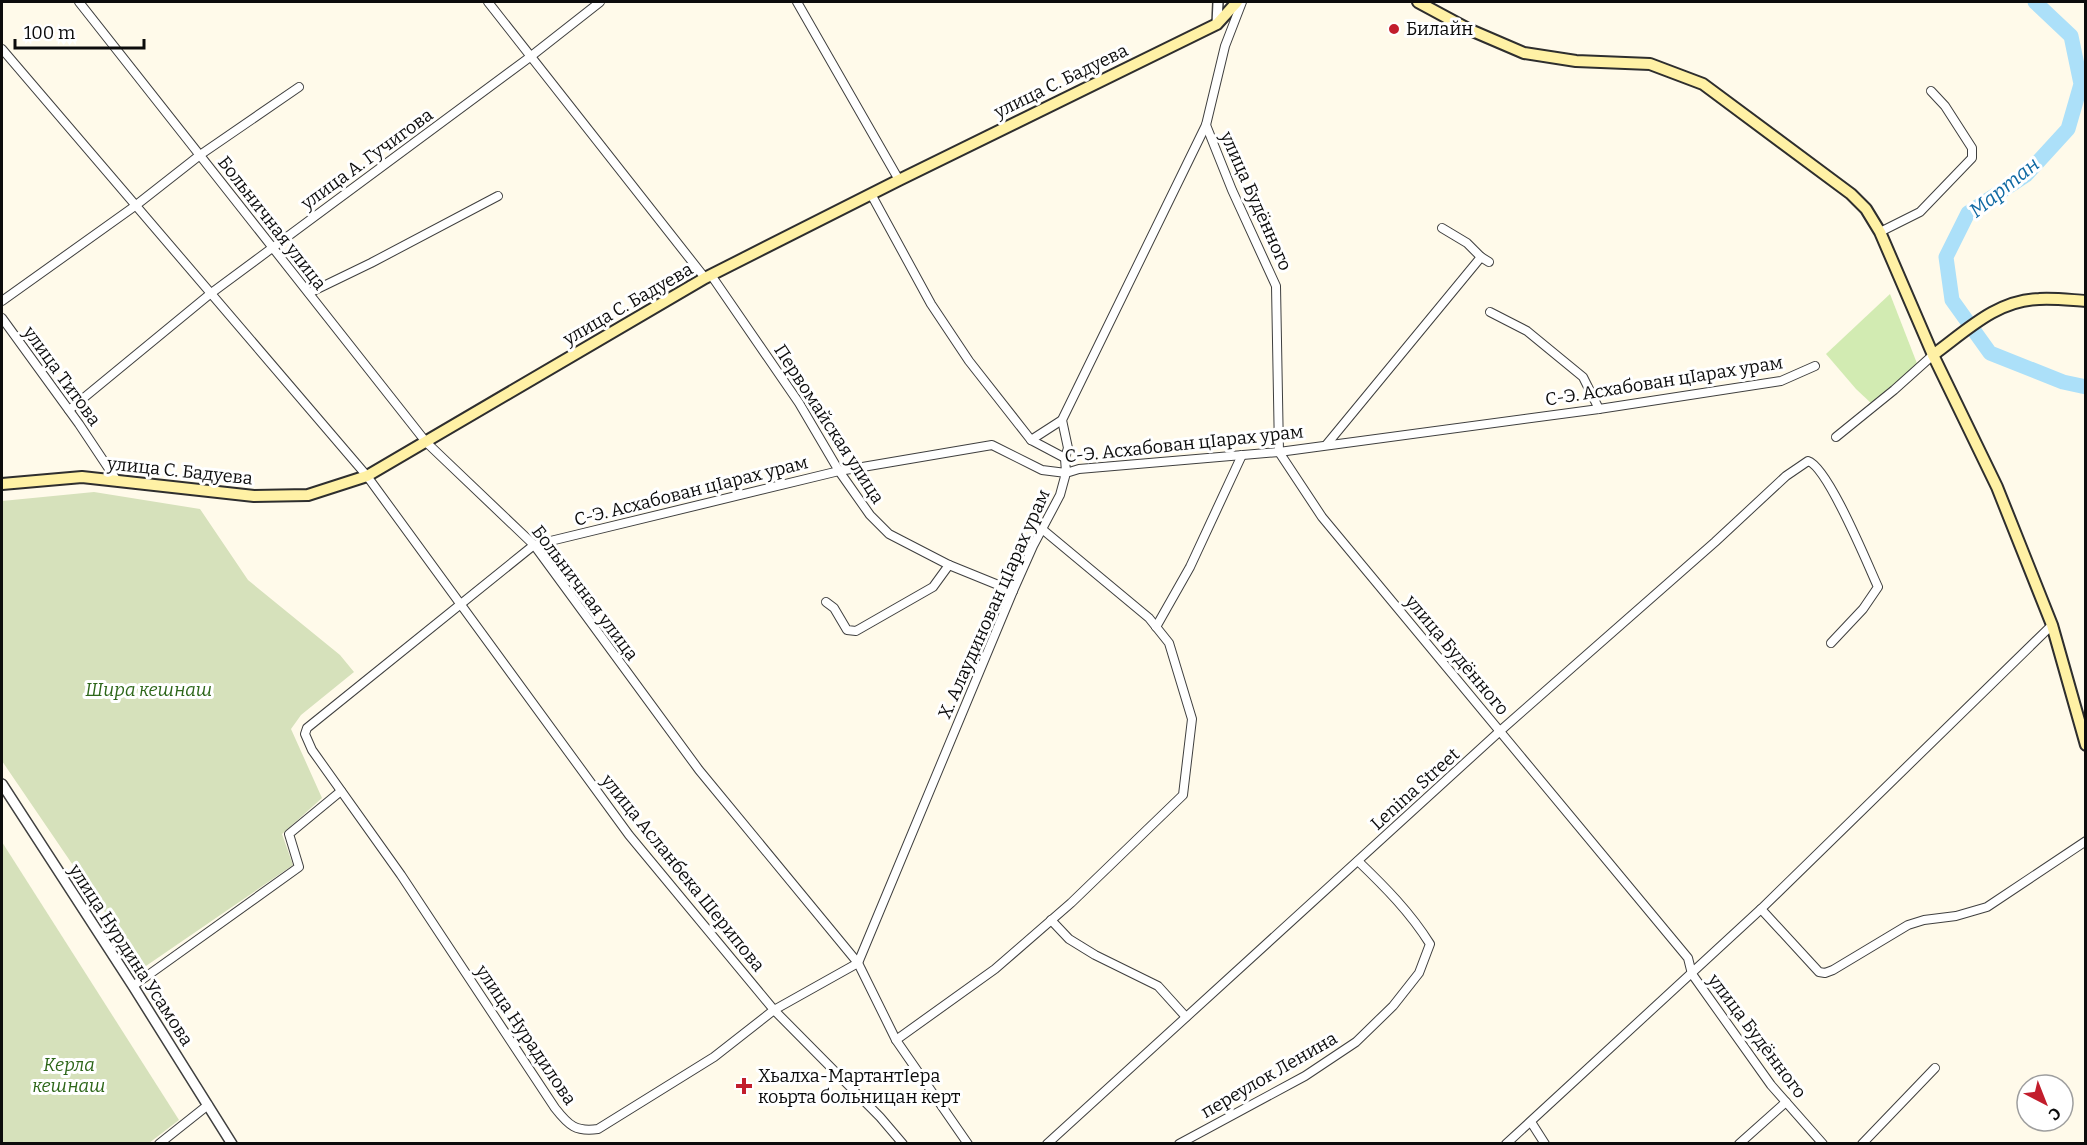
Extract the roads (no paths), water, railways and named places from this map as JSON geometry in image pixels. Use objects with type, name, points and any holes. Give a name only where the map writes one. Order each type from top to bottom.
[{"type":"main road","name":"улица С. Бадуева","points":[[2,484],[82,477],[254,496],[308,495],[367,476],[708,277],[899,180],[1217,24],[1240,2]]},
{"type":"main road","points":[[1418,2],[1468,29],[1524,53],[1576,62],[1650,64],[1703,84],[1851,194],[1866,208],[1880,232],[1933,355],[1997,487],[2052,625],[2085,745]]},
{"type":"main road","points":[[1933,355],[1984,316],[2009,304],[2037,298],[2085,301]]},
{"type":"street","name":"Больничная улица","points":[[79,2],[426,442],[534,545],[699,770],[858,963],[896,1040],[968,1143]]},
{"type":"street","name":"Первомайская улица","points":[[488,2],[708,277],[799,403],[838,471],[870,515],[889,534],[949,565],[1013,591]]},
{"type":"street","name":"улица А. Гучигова","points":[[69,410],[210,294],[530,57],[600,2]]},
{"type":"street","points":[[797,2],[899,180]]},
{"type":"street","points":[[1217,24],[1218,2]]},
{"type":"street","points":[[1031,440],[1062,420],[1206,125],[1225,46],[1240,2]]},
{"type":"street","name":"улица Асланбека Шерипова","points":[[2,49],[367,476],[628,835],[774,1010],[903,1143]]},
{"type":"street","points":[[2,301],[135,206],[200,155],[298,87]]},
{"type":"street","points":[[1880,232],[1920,212],[1972,158],[1972,148],[1945,106],[1931,91]]},
{"type":"street","name":"улица Будённого","points":[[1206,125],[1232,190],[1276,286],[1280,452],[1322,517],[1688,958],[1692,974],[1771,1085],[1822,1143]]},
{"type":"street","points":[[871,194],[931,304],[969,361],[1031,440],[1065,458]]},
{"type":"street","points":[[309,293],[498,196]]},
{"type":"street","points":[[1442,228],[1467,243],[1489,262]]},
{"type":"street","points":[[1327,444],[1481,257]]},
{"type":"street","points":[[1490,312],[1527,331],[1583,377],[1599,409]]},
{"type":"street","name":"улица Титова","points":[[2,318],[117,481]]},
{"type":"street","points":[[1836,437],[1933,355]]},
{"type":"street","name":"С-Э. Асхабован цIарах урам","points":[[341,791],[312,750],[305,734],[307,728],[534,545],[838,471],[992,445],[1042,470],[1066,473],[1079,469],[1280,452],[1599,409],[1781,381],[1815,366]]},
{"type":"street","name":"Х. Алаудинован цIарах урам","points":[[858,963],[1013,591],[1060,495],[1066,473],[1065,458],[1068,448],[1062,420]]},
{"type":"street","points":[[1156,627],[1190,567],[1242,454]]},
{"type":"street","name":"Lenina Street","points":[[1047,1143],[1500,731],[1715,542],[1786,476],[1808,461],[1813,462],[1829,484],[1878,586],[1863,609],[1830,642]]},
{"type":"street","points":[[896,1040],[995,969],[1051,920],[1183,795],[1192,719],[1169,643],[1149,618],[1042,529]]},
{"type":"street","points":[[826,602],[834,608],[847,630],[856,631],[933,587],[949,565]]},
{"type":"street","points":[[1506,1143],[1761,909],[2052,625]]},
{"type":"street","name":"улица Нурдина Усамова","points":[[2,784],[134,986],[232,1143]]},
{"type":"street","points":[[134,986],[299,867],[289,834],[341,791]]},
{"type":"street","name":"улица Нурадилова","points":[[341,791],[401,875],[555,1108],[564,1120],[575,1128],[585,1131],[598,1129],[714,1057],[774,1010]]},
{"type":"street","points":[[1761,909],[1819,972],[1825,973],[1858,957],[1908,925],[1924,920],[1956,916],[1987,907],[2085,841]]},
{"type":"street","name":"переулок Ленина","points":[[1179,1143],[1305,1076],[1356,1042],[1393,1006],[1419,973],[1430,944],[1394,896],[1358,861]]},
{"type":"street","points":[[1051,920],[1069,939],[1095,955],[1158,986],[1186,1017]]},
{"type":"street","points":[[774,1010],[858,963]]},
{"type":"street","points":[[1862,1143],[1935,1068]]},
{"type":"street","points":[[1739,1143],[1786,1102]]},
{"type":"street","points":[[159,1143],[208,1105]]},
{"type":"street","points":[[1531,1122],[1545,1143]]},
{"type":"waterway","name":"Мартан","points":[[2035,2],[2071,36],[2081,84],[2068,129],[2026,175],[1968,213],[1946,257],[1952,300],[1990,353],[2063,382],[2086,387]]},
{"type":"place","name":"Билайн","points":[[1394,29]]},
{"type":"place","name":"Хьалха-МартантIера коьрта больницан керт","points":[[744,1086]]},
{"type":"park label","name":"Шира кешнаш","points":[[149,690]]},
{"type":"park label","name":"Керла кешнаш","points":[[69,1075]]}]
